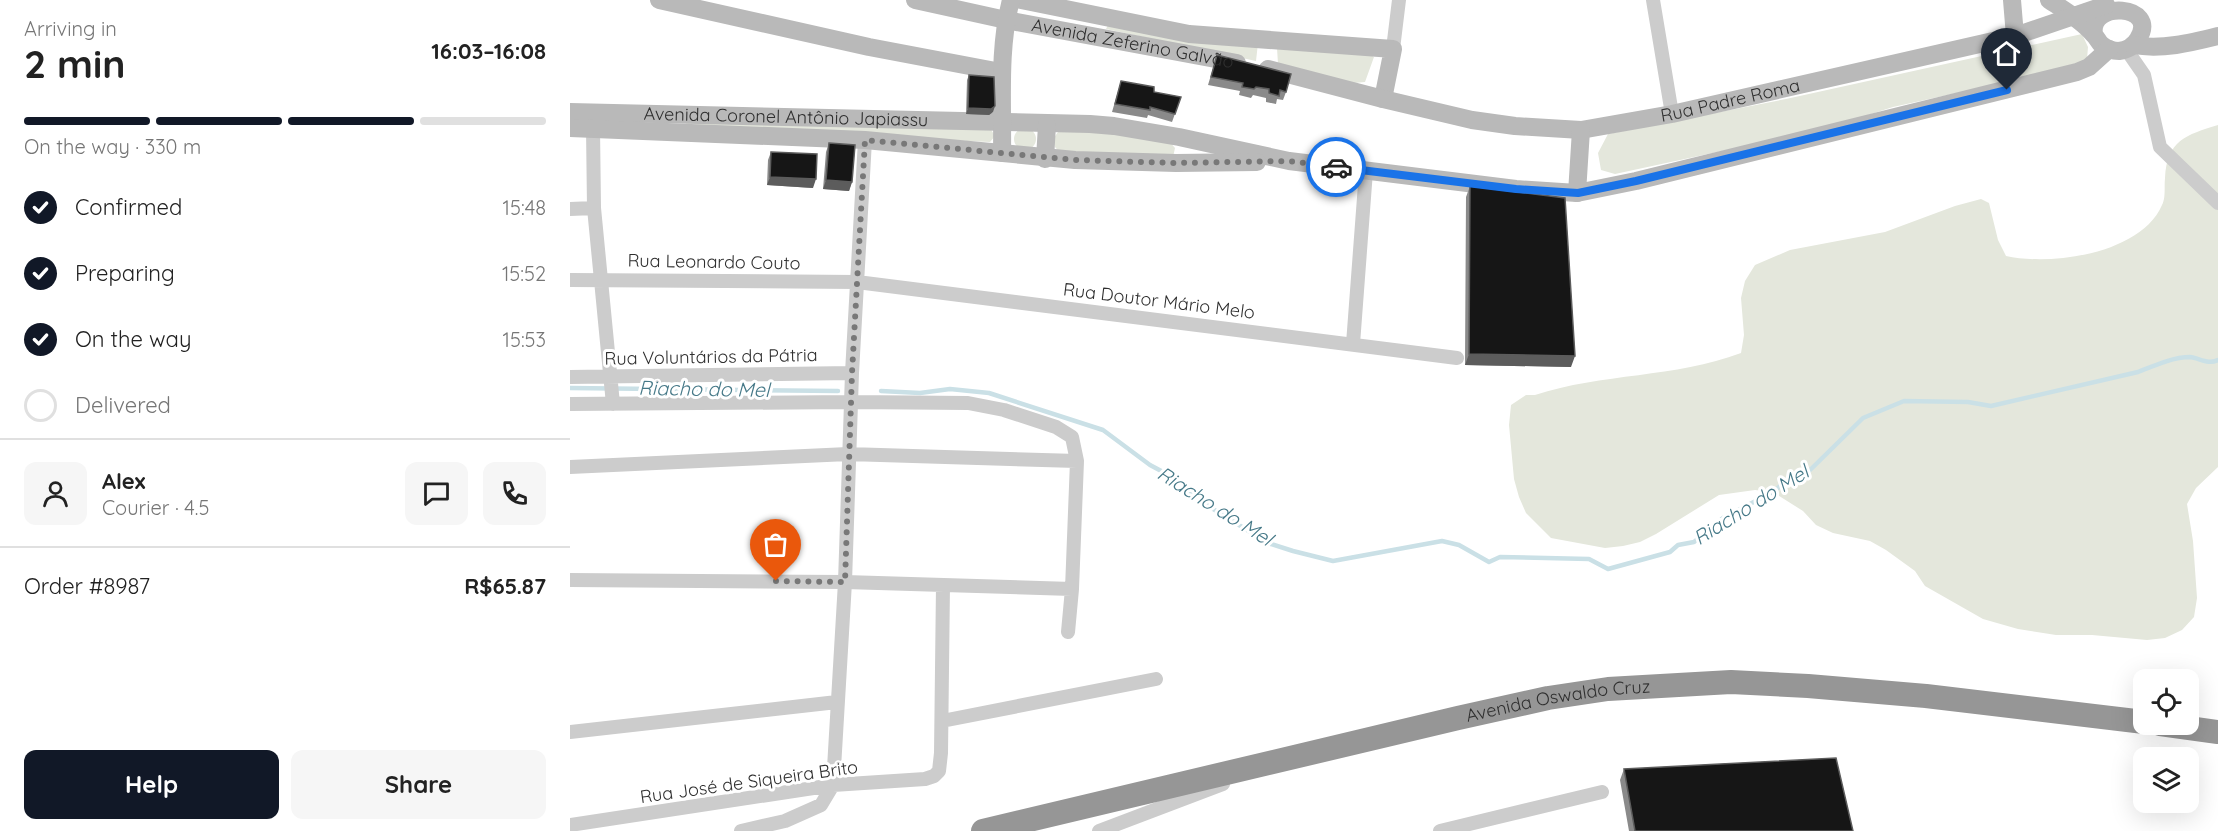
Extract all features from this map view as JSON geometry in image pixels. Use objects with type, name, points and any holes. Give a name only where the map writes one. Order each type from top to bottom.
[{"type":"highway","name":"Avenida Oswaldo Cruz","points":[[983,831],[1548,698],[1608,688],[1731,682],[1914,695],[2133,721]]},
{"type":"highway","points":[[2199,729],[2218,732]]},
{"type":"street","points":[[659,0],[869,48],[1001,72]]},
{"type":"street","name":"Avenida Zeferino Galvão","points":[[915,0],[1006,20],[1268,69],[1383,99]]},
{"type":"street","points":[[1002,153],[1001,72],[1006,20],[1011,0]]},
{"type":"street","name":"Avenida Zeferino Galvão","points":[[1021,0],[1162,30],[1393,49]]},
{"type":"street","points":[[1383,99],[1393,49],[1399,0]]},
{"type":"street","points":[[1653,0],[1672,114]]},
{"type":"street","points":[[2012,0],[2015,36]]},
{"type":"street","points":[[2049,0],[2094,34],[2100,44],[2122,48],[2171,46],[2218,36]]},
{"type":"street","points":[[570,128],[675,123],[1002,153],[1045,159],[1176,163],[1289,161],[1516,189],[1578,193],[1636,181],[2077,72],[2139,39],[2142,30],[2141,21],[2138,13],[2132,7],[2118,2],[2097,12],[2093,23],[2094,34]]},
{"type":"street","name":"Rua Padre Roma","points":[[1383,99],[1472,120],[1515,126],[1581,130],[1672,114],[2015,36],[2118,2]]},
{"type":"street","points":[[1268,69],[1271,40]]},
{"type":"street","points":[[2122,48],[2144,75],[2160,147],[2218,203]]},
{"type":"street","name":"Avenida Coronel Antônio Japiassu","points":[[570,112],[675,123],[1003,122],[1114,126],[1179,137],[1289,161]]},
{"type":"street","points":[[1045,159],[1047,124]]},
{"type":"street","points":[[593,128],[594,208],[613,404]]},
{"type":"street","points":[[1578,193],[1581,130]]},
{"type":"street","points":[[1176,163],[1185,151],[1179,137]]},
{"type":"street","points":[[741,831],[785,821],[821,804],[834,785],[845,582],[848,454],[865,140]]},
{"type":"street","points":[[1353,344],[1366,171]]},
{"type":"street","points":[[570,209],[594,208]]},
{"type":"street","name":"Rua Leonardo Couto","points":[[570,280],[857,282]]},
{"type":"street","name":"Rua Doutor Mário Melo","points":[[857,282],[1457,358]]},
{"type":"street","name":"Rua Voluntários da Pátria","points":[[570,377],[852,373]]},
{"type":"street","points":[[570,404],[968,403],[986,406],[1065,432],[1075,444],[1077,461],[1068,632]]},
{"type":"street","points":[[570,467],[848,454],[1077,461]]},
{"type":"street","points":[[570,580],[845,582],[1072,589]]},
{"type":"street","points":[[943,585],[942,721],[1156,679]]},
{"type":"street","points":[[570,732],[837,702]]},
{"type":"street","name":"Rua José de Siqueira Brito","points":[[570,825],[834,785],[925,779],[934,776],[939,771],[942,721]]},
{"type":"street","points":[[1099,831],[1288,759]]},
{"type":"street","points":[[1440,831],[1602,792]]},
{"type":"shaded area","points":[[1108,25],[1258,43],[1256,61],[1106,29]]},
{"type":"shaded area","points":[[2082,34],[2088,47],[2087,59],[2071,68],[1893,107],[1824,129],[1615,174],[1601,170],[1598,153],[1608,134],[1786,99]]},
{"type":"shaded area","points":[[1277,48],[1366,52],[1374,57],[1365,82],[1354,83],[1278,64]]},
{"type":"shaded area","points":[[689,119],[990,128],[995,136],[990,142],[879,137],[686,124]]},
{"type":"shaded area","points":[[2218,125],[2218,467],[2196,488],[2187,504],[2193,541],[2197,598],[2194,617],[2182,630],[2165,638],[2147,640],[2092,635],[2056,635],[2018,629],[1983,619],[1925,586],[1915,571],[1886,550],[1870,541],[1833,533],[1816,525],[1803,511],[1773,492],[1755,490],[1719,495],[1640,542],[1605,548],[1551,538],[1526,513],[1514,479],[1509,425],[1511,405],[1526,395],[1690,367],[1741,353],[1744,335],[1741,298],[1745,281],[1755,265],[1790,250],[1885,232],[1955,206],[1981,199],[1989,203],[1998,240],[2006,256],[2046,259],[2093,253],[2135,235],[2151,222],[2163,202],[2167,165],[2174,147],[2196,132]]},
{"type":"shaded area","points":[[1025,128],[1033,131],[1036,139],[1033,147],[1025,150],[1017,147],[1014,139],[1017,131]]},
{"type":"shaded area","points":[[1066,128],[1169,141],[1175,148],[1173,157],[1061,154],[1055,147],[1053,139],[1058,132]]},
{"type":"building","points":[[1217,55],[1291,74],[1286,92],[1280,90],[1279,96],[1269,93],[1269,89],[1242,87],[1243,83],[1211,77]]},
{"type":"building","points":[[969,75],[994,77],[995,106],[991,109],[968,108]]},
{"type":"building","points":[[1121,81],[1154,87],[1154,92],[1181,97],[1175,114],[1150,107],[1150,110],[1115,104]]},
{"type":"building","points":[[829,143],[855,145],[852,182],[826,180]]},
{"type":"building","points":[[771,152],[817,154],[816,179],[770,177]]},
{"type":"building","points":[[1470,186],[1565,198],[1575,356],[1469,354]]},
{"type":"building","points":[[1836,758],[1853,831],[1635,831],[1624,769]]},
{"type":"waterway","name":"Riacho do Mel","points":[[881,391],[920,393],[950,389],[989,393],[1103,430],[1150,465],[1180,481],[1197,499],[1268,543],[1333,561],[1442,541],[1459,545],[1489,562],[1500,557],[1589,559],[1608,569],[1670,552],[1678,545],[1694,542],[1723,518],[1773,492],[1785,482],[1807,473],[1863,418],[1904,401],[1968,402],[1991,406],[2138,372],[2177,358],[2190,357],[2211,362],[2218,360]]},
{"type":"waterway","name":"Riacho do Mel","points":[[570,388],[838,391]]},
{"type":"way so far","points":[[776,581],[845,582],[848,454],[865,140],[1027,157],[1105,162],[1289,161],[1336,167]]},
{"type":"route","points":[[1336,167],[1516,189],[1578,193],[1636,181],[2007,90]]}]
